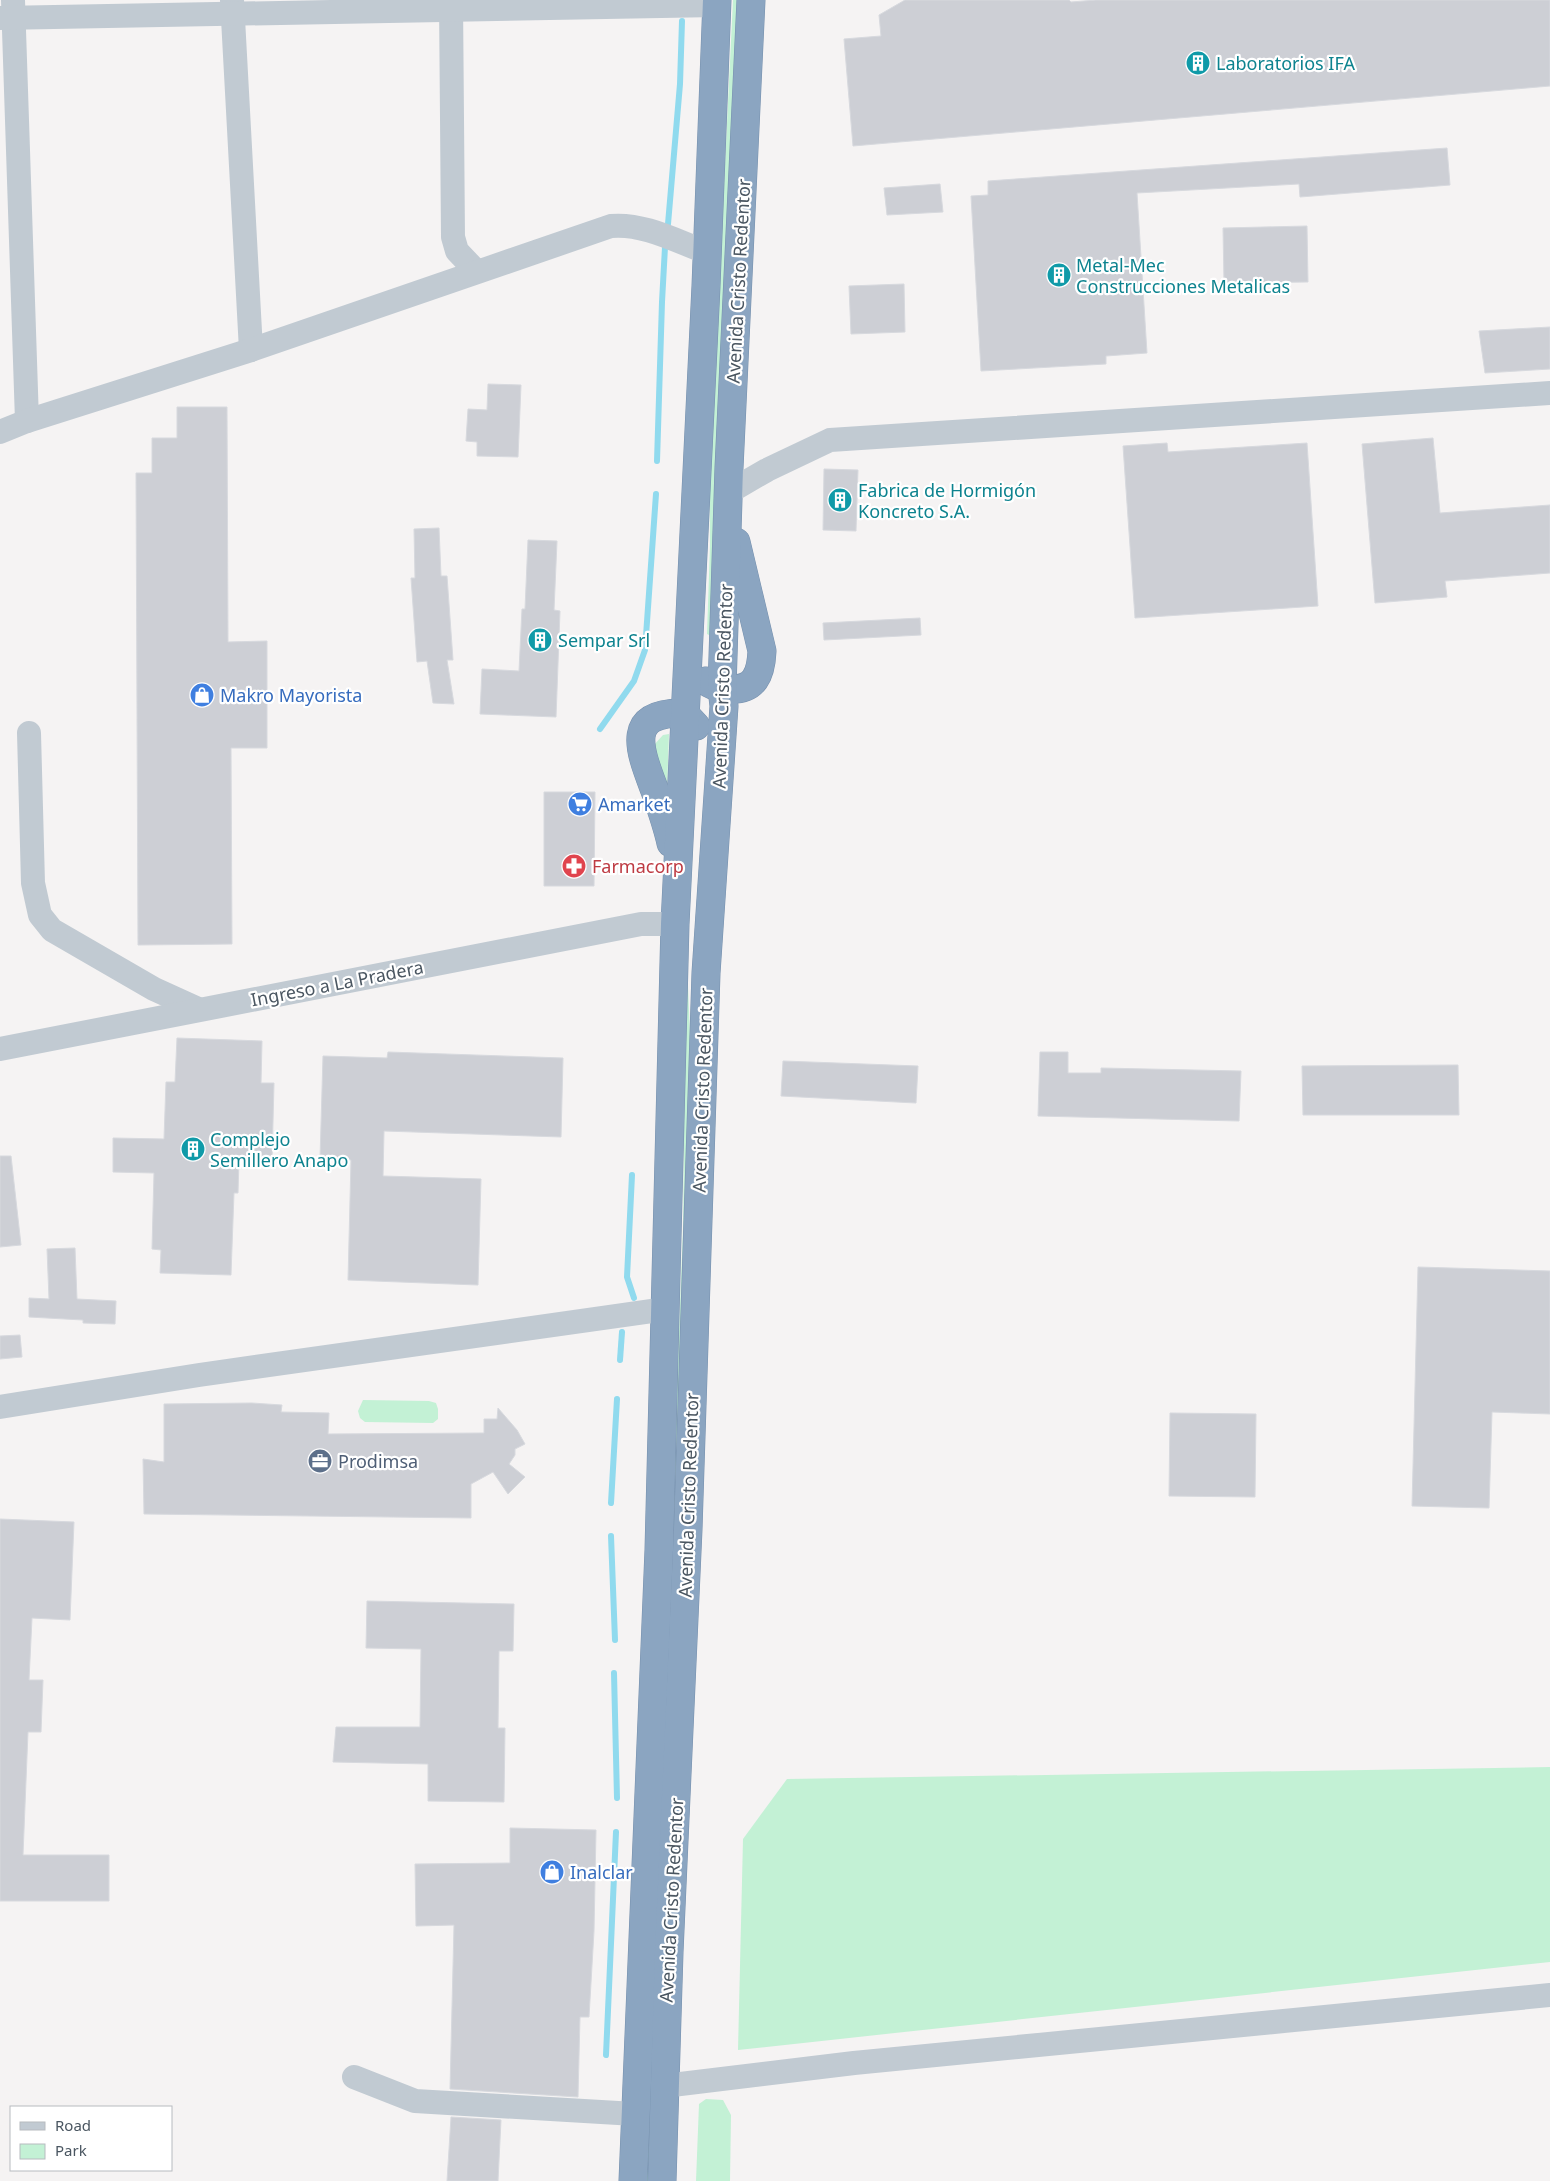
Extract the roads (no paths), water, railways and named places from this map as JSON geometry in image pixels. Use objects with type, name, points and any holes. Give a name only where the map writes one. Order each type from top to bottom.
[{"type":"highway","name":"Avenida Cristo Redentor","points":[[662,2181],[664,2086],[688,1529],[706,973],[724,706],[722,688],[729,492],[751,0]]},
{"type":"highway","name":"Avenida Cristo Redentor","points":[[633,2181],[660,1540],[675,924],[717,2]]},
{"type":"highway","points":[[696,478],[704,557],[701,674],[710,685],[738,690],[754,681],[760,669],[762,651],[742,558],[729,519]]},
{"type":"highway","points":[[677,874],[666,820],[641,754],[639,742],[642,729],[651,719],[665,714],[684,714],[696,726],[702,749],[698,912],[706,973]]},
{"type":"street","points":[[27,421],[9,12],[232,7],[717,2]]},
{"type":"street","points":[[452,6],[452,237],[457,251],[476,271]]},
{"type":"street","points":[[232,7],[251,350]]},
{"type":"street","points":[[0,432],[27,421],[251,350],[611,226],[640,227],[706,252]]},
{"type":"street","points":[[729,492],[767,470],[830,440],[1550,393]]},
{"type":"street","points":[[29,733],[33,883],[40,915],[52,930],[154,989],[198,1009]]},
{"type":"street","name":"Ingreso a La Pradera","points":[[0,1049],[641,924],[675,924]]},
{"type":"street","points":[[0,1407],[199,1375],[666,1309]]},
{"type":"street","points":[[664,2086],[854,2063],[1550,1995]]},
{"type":"street","points":[[354,2078],[414,2101],[635,2114]]},
{"type":"waterway","points":[[668,224],[680,84],[682,21]]},
{"type":"waterway","points":[[657,461],[665,247]]},
{"type":"waterway","points":[[600,729],[634,681],[645,650],[656,494]]},
{"type":"waterway","points":[[632,1175],[627,1277],[634,1298]]},
{"type":"waterway","points":[[620,1360],[622,1332]]},
{"type":"waterway","points":[[611,1503],[617,1399]]},
{"type":"waterway","points":[[611,1536],[615,1640]]},
{"type":"waterway","points":[[614,1673],[617,1798]]},
{"type":"waterway","points":[[606,2055],[616,1832]]},
{"type":"place","name":"Laboratorios IFA","points":[[1198,63]]},
{"type":"place","name":"Metal-Mec Construcciones Metalicas","points":[[1059,275]]},
{"type":"place","name":"Fabrica de Hormigón Koncreto S.A.","points":[[840,500]]},
{"type":"place","name":"Sempar Srl","points":[[540,640]]},
{"type":"place","name":"Makro Mayorista","points":[[202,695]]},
{"type":"place","name":"Amarket","points":[[580,804]]},
{"type":"place","name":"Farmacorp","points":[[574,866]]},
{"type":"place","name":"Complejo Semillero Anapo","points":[[193,1149]]},
{"type":"place","name":"Prodimsa","points":[[320,1461]]},
{"type":"place","name":"Inalclar","points":[[552,1872]]}]
